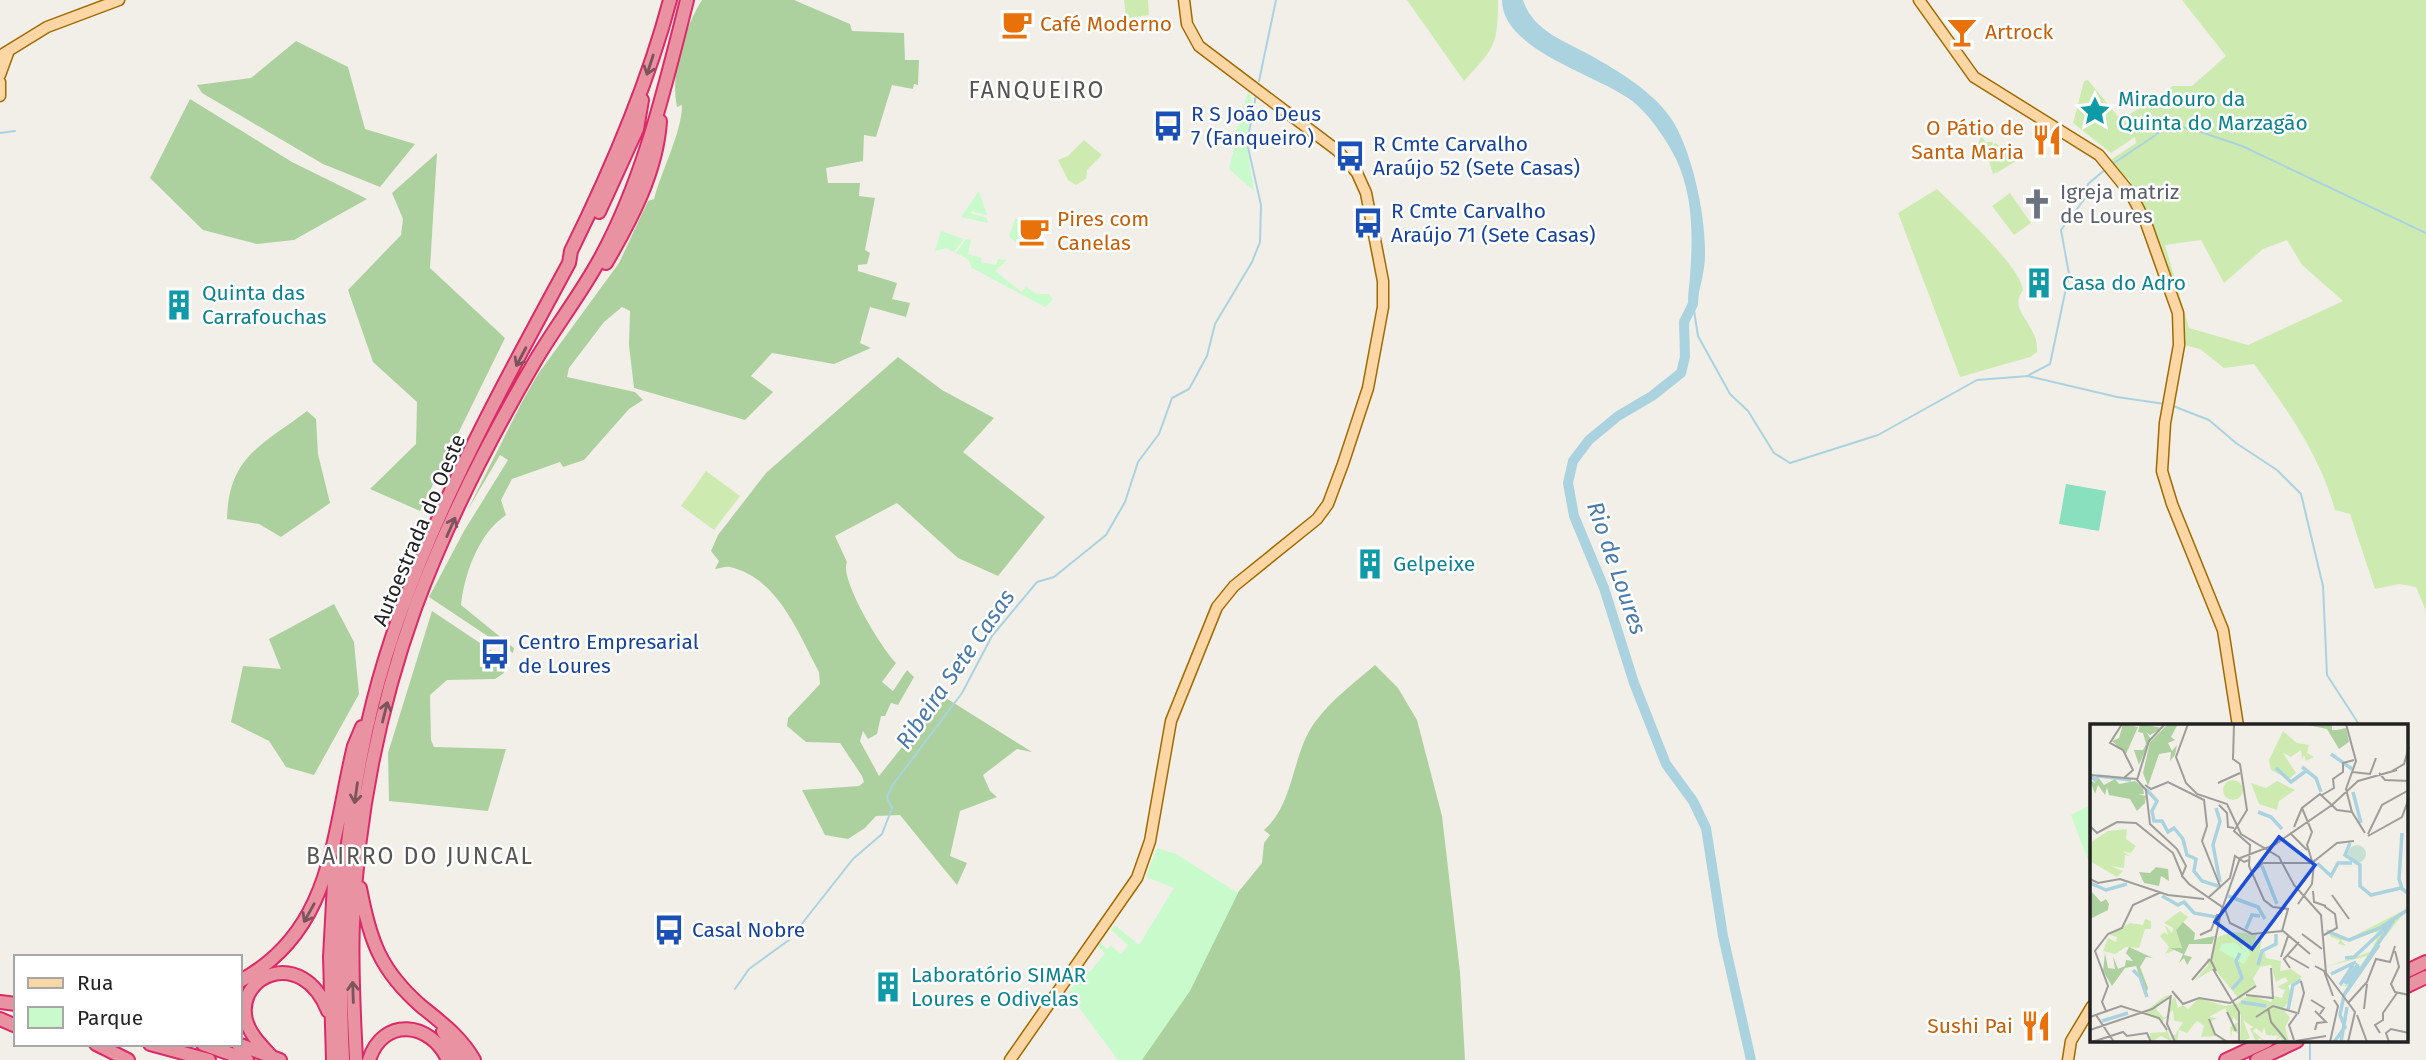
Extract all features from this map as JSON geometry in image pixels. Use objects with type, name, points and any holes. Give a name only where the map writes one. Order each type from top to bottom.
[{"type":"highway","name":"Autoestrada do Oeste","points":[[569,263],[572,251],[612,166],[642,89],[670,0]]},
{"type":"highway","name":"Autoestrada do Oeste","points":[[417,586],[534,363],[601,257],[637,177],[687,0]]},
{"type":"highway","points":[[671,59],[698,0]]},
{"type":"highway","name":"Autoestrada do Oeste","points":[[343,1060],[339,979],[343,880],[373,702],[464,465],[569,263],[612,188],[642,110],[642,89]]},
{"type":"highway","name":"Autoestrada do Oeste","points":[[356,1060],[352,979],[357,869],[378,739],[410,607]]},
{"type":"highway","points":[[242,980],[267,964],[303,925],[327,877],[354,746],[373,702]]},
{"type":"highway","points":[[333,1060],[330,957],[338,826]]},
{"type":"highway","points":[[357,869],[372,941],[382,963],[420,1004],[449,1040],[461,1060]]},
{"type":"highway","points":[[2408,971],[2426,962]]},
{"type":"highway","points":[[276,1058],[255,1039],[245,1017],[247,1001],[261,979],[277,973],[299,974],[316,987],[331,1018]]},
{"type":"highway","points":[[2408,986],[2426,977]]},
{"type":"highway","points":[[420,1004],[450,1030],[474,1060]]},
{"type":"highway","points":[[369,1060],[379,1041],[389,1033],[410,1029],[425,1032],[441,1045],[448,1060]]},
{"type":"highway","points":[[2226,1060],[2265,1042]]},
{"type":"highway","points":[[2257,1060],[2295,1042]]},
{"type":"highway","points":[[242,1045],[276,1058]]},
{"type":"highway","points":[[100,1046],[128,1060]]},
{"type":"highway","points":[[157,1046],[209,1060]]},
{"type":"highway","points":[[208,1046],[247,1060]]},
{"type":"main road","points":[[0,75],[4,54],[47,27],[119,0]]},
{"type":"main road","points":[[1010,1060],[1137,878],[1150,841],[1171,722],[1217,607],[1234,586],[1305,531],[1328,504],[1368,388],[1383,307],[1380,256],[1366,193],[1357,173],[1338,151],[1199,46],[1187,24],[1184,0]]},
{"type":"main road","points":[[1919,0],[1974,77],[1995,93],[2081,142],[2106,163],[2146,223],[2178,313],[2179,345],[2161,454],[2163,477],[2223,631],[2238,724]]},
{"type":"main road","points":[[0,82],[0,96]]},
{"type":"main road","points":[[2068,1060],[2071,1041],[2090,1009]]},
{"type":"green space","points":[[702,0],[794,0],[850,24],[852,31],[904,33],[905,60],[919,60],[918,85],[914,84],[913,89],[892,85],[876,137],[864,135],[863,161],[826,168],[828,183],[860,183],[859,196],[875,198],[865,250],[870,253],[867,264],[858,265],[858,271],[897,283],[892,299],[910,303],[906,317],[870,307],[860,343],[871,348],[834,364],[772,353],[751,376],[773,392],[745,420],[634,388],[629,345],[630,311],[622,307],[604,322],[569,368],[567,377],[635,392],[643,400],[629,409],[584,460],[563,467],[560,462],[512,479],[501,500],[506,515],[488,532],[469,568],[461,605],[514,648],[513,653],[429,597],[464,531],[508,460],[500,455],[467,511],[522,402],[538,374],[619,263],[648,201],[654,199],[681,116],[682,105],[677,107],[675,94],[680,52]]},
{"type":"green space","points":[[1124,0],[1148,0],[1149,15],[1126,18]]},
{"type":"green space","points":[[1407,0],[1498,0],[1493,45],[1464,81]]},
{"type":"green space","points":[[2182,0],[2426,0],[2426,611],[2416,587],[2399,584],[2375,589],[2350,514],[2335,510],[2329,490],[2311,452],[2254,364],[2224,368],[2200,349],[2184,345],[2154,232],[2129,179],[2121,176],[2109,161],[2136,143],[2135,137],[2111,153],[2073,123],[2084,81],[2088,80],[2121,120],[2173,86],[2192,86],[2226,56]],"holes":[[[2201,240],[2224,283],[2263,249],[2287,240],[2302,265],[2343,301],[2248,345],[2189,328],[2165,245]]]},
{"type":"green space","points":[[296,41],[348,67],[365,129],[415,144],[380,187],[323,164],[202,93],[197,85],[251,78]]},
{"type":"green space","points":[[1249,89],[1252,103],[1246,142],[1254,191],[1229,169],[1234,148],[1230,141],[1241,121]]},
{"type":"green space","points":[[190,99],[292,162],[367,199],[294,240],[257,244],[203,230],[150,178]]},
{"type":"green space","points":[[1981,136],[1986,142],[1993,142],[1992,146],[1995,143],[2000,146],[1998,152],[2001,147],[2007,150],[2006,154],[2009,151],[2014,154],[2013,158],[2016,155],[2021,158],[1993,174],[1987,155],[1978,144]]},
{"type":"green space","points":[[1084,140],[1102,155],[1087,170],[1086,179],[1076,185],[1068,180],[1058,160],[1068,156]]},
{"type":"green space","points":[[437,153],[430,268],[505,338],[420,511],[370,489],[416,444],[417,402],[373,362],[348,290],[401,235],[403,219],[392,193]]},
{"type":"green space","points":[[1937,189],[1986,237],[2019,279],[2023,290],[2019,305],[2036,342],[2037,352],[2030,357],[1960,377],[1898,213]]},
{"type":"green space","points":[[979,191],[987,215],[974,210],[970,213],[987,218],[988,223],[961,217]]},
{"type":"green space","points":[[2010,193],[2031,223],[2014,235],[1992,206]]},
{"type":"green space","points":[[1016,217],[1030,230],[1018,245],[1009,236]]},
{"type":"green space","points":[[941,231],[964,239],[954,252],[946,248],[935,251]]},
{"type":"green space","points":[[966,239],[971,240],[968,254],[982,258],[981,262],[996,265],[998,259],[1007,260],[995,271],[1022,292],[1026,287],[1037,294],[1049,294],[1053,300],[1045,307],[972,268],[968,259],[956,253]]},
{"type":"green space","points":[[898,357],[942,390],[994,418],[963,452],[1045,517],[998,576],[958,558],[897,503],[835,536],[847,562],[846,571],[855,598],[881,644],[896,663],[882,682],[893,691],[907,670],[914,677],[898,705],[891,703],[885,716],[881,716],[877,734],[868,739],[863,731],[860,741],[879,776],[922,722],[922,712],[928,707],[934,712],[946,698],[1032,752],[1017,749],[983,775],[990,791],[997,797],[960,811],[950,856],[967,863],[957,885],[900,815],[876,816],[865,828],[848,839],[825,835],[802,790],[859,786],[864,782],[862,776],[840,743],[806,742],[787,726],[788,718],[820,684],[819,672],[785,609],[774,595],[747,573],[730,567],[715,569],[719,561],[711,551],[718,535],[766,473]]},
{"type":"green space","points":[[307,411],[316,419],[318,454],[330,503],[281,537],[259,524],[227,519],[229,498],[241,466],[262,444]]},
{"type":"green space","points":[[706,471],[740,496],[714,530],[681,506]]},
{"type":"green space","points":[[2066,484],[2106,491],[2099,531],[2059,524]]},
{"type":"green space","points":[[334,604],[354,642],[359,694],[314,775],[286,767],[269,741],[231,722],[243,666],[281,669],[269,639]]},
{"type":"green space","points":[[432,611],[498,655],[504,673],[495,679],[447,680],[430,695],[431,740],[434,747],[506,749],[488,811],[389,801],[388,753]]},
{"type":"green space","points":[[1375,665],[1398,688],[1417,720],[1442,816],[1460,972],[1465,1060],[1121,1060],[1159,989],[1262,863],[1264,843],[1270,835],[1264,830],[1282,806],[1301,749],[1315,722],[1336,699]]},
{"type":"green space","points":[[2090,805],[2090,866],[2071,815]]},
{"type":"green space","points":[[1157,848],[1176,854],[1238,893],[1190,991],[1142,1060],[1118,1060],[1068,993],[1086,969],[1090,972],[1105,953],[1096,945],[1099,942],[1107,949],[1111,946],[1121,954],[1128,945],[1111,930],[1115,925],[1139,945],[1174,888],[1146,877]]},
{"type":"water","points":[[1502,0],[1523,0],[1534,20],[1550,34],[1601,61],[1633,82],[1653,98],[1670,117],[1691,164],[1703,222],[1705,261],[1697,302],[1688,301],[1691,229],[1687,193],[1676,159],[1662,135],[1631,100],[1553,59],[1517,33],[1506,18]]},
{"type":"waterway","name":"Ribeira Sete Casas","points":[[1259,81],[1276,0]]},
{"type":"waterway","name":"Ribeira Sete Casas","points":[[735,989],[749,969],[789,940],[853,859],[882,834],[892,808],[887,798],[892,786],[962,693],[992,636],[1037,582],[1054,577],[1106,535],[1125,502],[1138,462],[1159,434],[1172,398],[1189,389],[1207,356],[1215,324],[1252,262],[1260,242],[1261,205],[1247,143],[1256,95]]},
{"type":"waterway","points":[[2111,165],[2163,130],[2175,126],[2195,130],[2242,146],[2426,233]]},
{"type":"waterway","points":[[0,133],[15,131]]},
{"type":"waterway","points":[[2029,375],[2050,364],[2069,274],[2061,230],[2086,197],[2088,184],[2107,168]]},
{"type":"waterway","name":"Rio de Loures","points":[[1694,287],[1693,304],[1684,322],[1685,357],[1681,373],[1652,396],[1618,416],[1589,440],[1573,461],[1568,483],[1574,516],[1604,588],[1634,683],[1666,764],[1693,801],[1706,828],[1723,936],[1751,1060]]},
{"type":"waterway","points":[[1693,304],[1698,336],[1730,394],[1748,411],[1774,453],[1790,463],[1878,435],[1977,380],[2028,376],[2117,397],[2165,404]]},
{"type":"waterway","points":[[2173,406],[2209,420],[2236,443],[2277,470],[2301,494],[2323,586],[2327,675],[2359,724]]},
{"type":"waterway","points":[[2310,1042],[2310,1060]]},
{"type":"place","name":"Café Moderno","points":[[1017,24]]},
{"type":"place","name":"Artrock","points":[[1962,32]]},
{"type":"place","name":"Miradouro da Quinta do Marzagão","points":[[2095,111]]},
{"type":"place","name":"R S João Deus 7 (Fanqueiro)","points":[[1168,126]]},
{"type":"place","name":"O Pátio de Santa Maria","points":[[2047,140]]},
{"type":"place","name":"R Cmte Carvalho Araújo 52 (Sete Casas)","points":[[1350,156]]},
{"type":"place","name":"Igreja matriz de Loures","points":[[2037,204]]},
{"type":"place","name":"R Cmte Carvalho Araújo 71 (Sete Casas)","points":[[1368,223]]},
{"type":"place","name":"Pires com Canelas","points":[[1034,231]]},
{"type":"place","name":"Casa do Adro","points":[[2039,283]]},
{"type":"place","name":"Quinta das Carrafouchas","points":[[179,305]]},
{"type":"place","name":"Gelpeixe","points":[[1370,564]]},
{"type":"place","name":"Centro Empresarial de Loures","points":[[495,654]]},
{"type":"place","name":"Casal Nobre","points":[[669,930]]},
{"type":"place","name":"Laboratório SIMAR Loures e Odivelas","points":[[888,987]]},
{"type":"place","name":"Sushi Pai","points":[[2036,1026]]},
{"type":"district","name":"FANQUEIRO","points":[[1037,90]]},
{"type":"district","name":"BAIRRO DO JUNCAL","points":[[420,856]]}]
